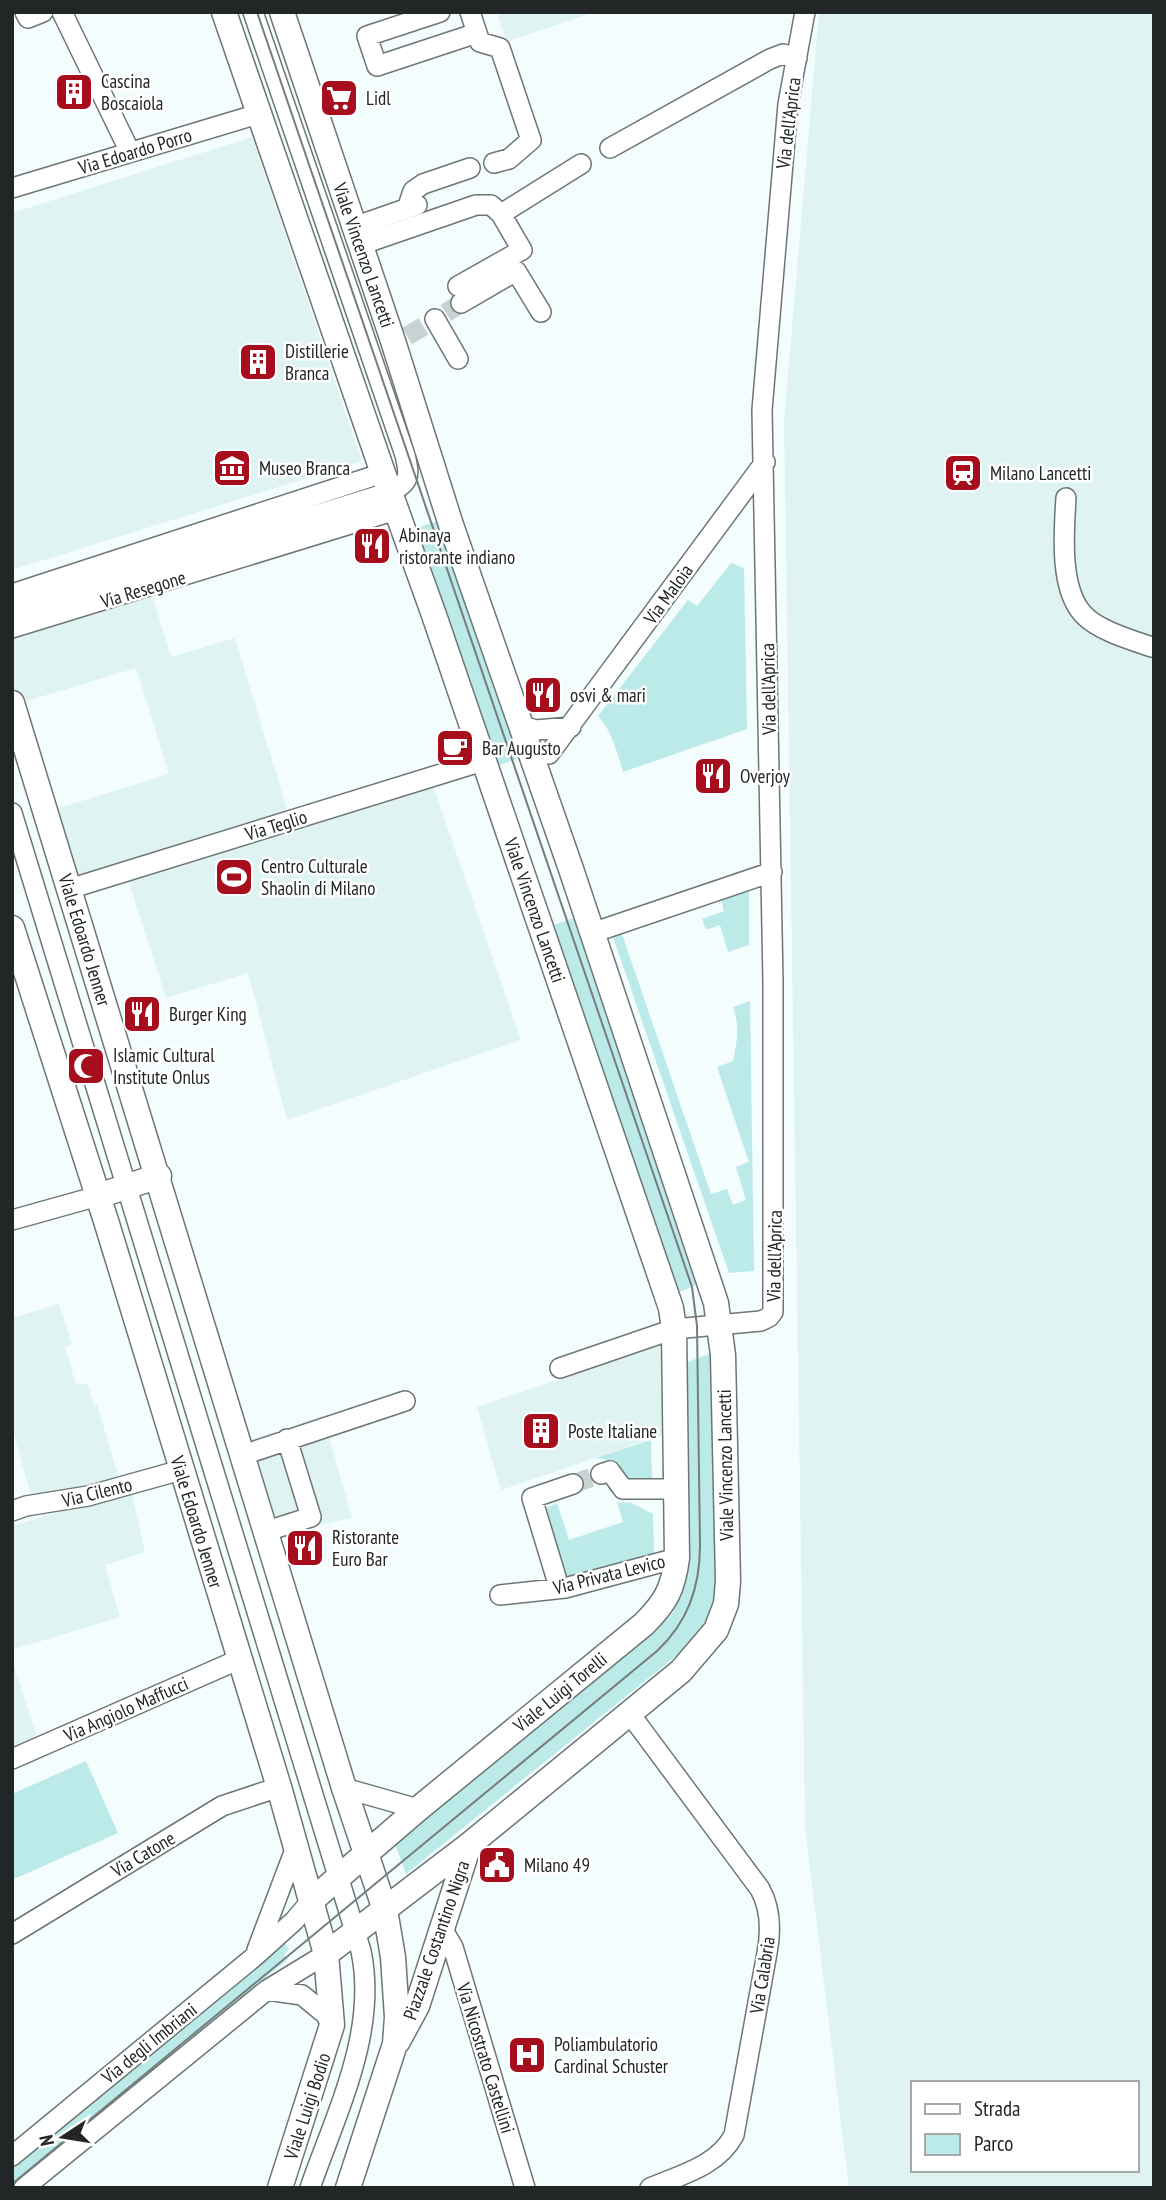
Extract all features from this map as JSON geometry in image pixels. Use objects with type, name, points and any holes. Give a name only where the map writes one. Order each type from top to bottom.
[{"type":"main road","name":"Viale Vincenzo Lancetti","points":[[224,12],[435,615],[671,1308],[674,1329],[677,1558]]},
{"type":"main road","name":"Viale Vincenzo Lancetti","points":[[282,12],[357,236],[400,338],[443,499],[716,1303],[720,1325],[728,1581],[726,1604],[716,1630],[694,1658],[630,1714]]},
{"type":"main road","name":"Viale Edoardo Jenner","points":[[12,703],[159,1176],[344,1788]]},
{"type":"main road","name":"Viale Edoardo Jenner","points":[[12,928],[98,1196],[296,1847]]},
{"type":"main road","points":[[98,1196],[159,1176]]},
{"type":"main road","name":"Viale Luigi Torelli","points":[[418,1809],[644,1624],[660,1608],[668,1595],[677,1558]]},
{"type":"main road","points":[[468,1845],[630,1714]]},
{"type":"main road","name":"Piazzale Costantino Nigra","points":[[344,1788],[385,1910],[393,1957],[397,2017],[395,2044]]},
{"type":"main road","points":[[311,1900],[418,1809]]},
{"type":"main road","name":"Piazzale Costantino Nigra","points":[[326,1954],[468,1845]]},
{"type":"main road","name":"Piazzale Costantino Nigra","points":[[395,2044],[414,2012],[443,1930],[468,1845]]},
{"type":"main road","points":[[296,1847],[326,1954],[332,2025]]},
{"type":"main road","name":"Viale Luigi Bodio","points":[[280,2188],[332,2025]]},
{"type":"main road","points":[[348,2188],[395,2044]]},
{"type":"street","points":[[25,12],[28,18],[43,12]]},
{"type":"street","points":[[62,12],[130,152]]},
{"type":"street","name":"Viale Vincenzo Lancetti","points":[[253,12],[405,455],[409,472],[407,479],[402,486],[390,492]]},
{"type":"street","points":[[440,12],[367,36],[377,66],[477,33]]},
{"type":"street","points":[[471,12],[480,42],[500,48],[531,141],[509,159],[494,163]]},
{"type":"street","name":"Via dell'Aprica","points":[[720,1325],[761,1321],[769,1317],[774,1303],[772,872],[763,396],[788,104],[805,12]]},
{"type":"street","points":[[610,148],[770,59],[783,54],[797,58]]},
{"type":"street","name":"Via Edoardo Porro","points":[[12,188],[258,114]]},
{"type":"street","points":[[501,214],[581,164]]},
{"type":"street","points":[[357,236],[412,207],[413,191],[423,184],[470,168]]},
{"type":"street","points":[[357,236],[476,205],[491,205],[501,214],[522,250],[445,309]]},
{"type":"street","points":[[445,309],[516,271],[541,312]]},
{"type":"street","points":[[445,309],[458,359]]},
{"type":"street","name":"Viale Vincenzo Lancetti","points":[[405,455],[424,472],[443,499]]},
{"type":"street","name":"Via Maloia","points":[[549,754],[765,462]]},
{"type":"street","name":"Via Resegone","points":[[12,609],[390,492]]},
{"type":"street","name":"Via Resegone","points":[[12,628],[269,531],[390,492]]},
{"type":"street","points":[[1066,498],[1063,556],[1072,594],[1083,614],[1116,635],[1152,646]]},
{"type":"street","name":"Via Resegone","points":[[12,594],[269,531]]},
{"type":"street","points":[[522,726],[536,730],[571,727]]},
{"type":"street","name":"Via Teglio","points":[[69,889],[483,761]]},
{"type":"street","name":"Viale Edoardo Jenner","points":[[12,813],[339,1877]]},
{"type":"street","points":[[592,933],[772,872]]},
{"type":"street","points":[[12,1220],[98,1196]]},
{"type":"street","points":[[560,1368],[674,1329],[720,1325]]},
{"type":"street","points":[[243,1455],[405,1401]]},
{"type":"street","points":[[267,1531],[312,1517],[287,1439]]},
{"type":"street","name":"Via Cilento","points":[[12,1511],[26,1506],[88,1496],[181,1470]]},
{"type":"street","points":[[601,1474],[610,1471],[623,1489],[676,1489]]},
{"type":"street","points":[[556,1577],[532,1498],[573,1484]]},
{"type":"street","name":"Via Privata Levico","points":[[500,1595],[565,1588],[677,1558]]},
{"type":"street","name":"Via Angiolo Maffucci","points":[[12,1759],[240,1659]]},
{"type":"street","name":"Via Calabria","points":[[630,1714],[760,1889],[767,1908],[769,1928],[768,1954],[734,2135],[726,2148],[714,2159],[650,2188]]},
{"type":"street","name":"Via Catone","points":[[12,1934],[222,1806],[279,1787]]},
{"type":"street","points":[[344,1788],[418,1809]]},
{"type":"street","points":[[254,1957],[296,1847]]},
{"type":"street","points":[[339,1877],[356,1933]]},
{"type":"street","points":[[254,1957],[294,1921],[311,1900]]},
{"type":"street","name":"Via Nicostrato Castellini","points":[[443,1930],[453,1947],[525,2188]]},
{"type":"street","name":"Viale Luigi Bodio","points":[[310,2188],[361,2034],[365,1976],[356,1933]]},
{"type":"street","name":"Piazzale Costantino Nigra","points":[[267,1990],[326,1954]]},
{"type":"street","name":"Via degli Imbriani","points":[[12,2156],[254,1957]]},
{"type":"street","points":[[267,1990],[302,1995],[325,2014],[332,2025]]},
{"type":"street","name":"Via degli Imbriani","points":[[24,2188],[267,1990]]},
{"type":"shaded area","points":[[497,12],[595,12],[506,42]]},
{"type":"shaded area","points":[[819,12],[1154,12],[1154,2188],[849,2188],[805,1828],[784,421]]},
{"type":"shaded area","name":"Distillerie Branca","points":[[252,137],[362,461],[12,570],[12,213]]},
{"type":"shaded area","points":[[151,592],[171,657],[235,638],[289,816],[71,885],[49,811],[169,774],[136,668],[17,704],[12,688],[12,633]]},
{"type":"shaded area","points":[[431,780],[521,1040],[287,1120],[248,973],[166,998],[127,876]]},
{"type":"shaded area","points":[[59,1304],[72,1344],[65,1347],[76,1385],[87,1383],[94,1405],[97,1404],[120,1483],[32,1500],[12,1427],[12,1318]]},
{"type":"shaded area","points":[[668,1343],[669,1433],[501,1490],[477,1407]]},
{"type":"shaded area","points":[[323,1416],[352,1518],[273,1535],[244,1442]]},
{"type":"shaded area","points":[[131,1490],[145,1552],[105,1565],[120,1617],[12,1650],[12,1526]]},
{"type":"shaded area","points":[[12,1660],[38,1740],[12,1752]]},
{"type":"green space","points":[[441,520],[525,756],[493,767],[468,682],[416,528]]},
{"type":"green space","points":[[731,563],[744,568],[747,729],[623,772],[610,735],[598,716],[688,600],[697,606]]},
{"type":"green space","points":[[749,891],[749,945],[728,952],[720,925],[706,930],[702,919],[724,911],[721,900]]},
{"type":"green space","points":[[579,916],[701,1283],[677,1293],[548,927]]},
{"type":"green space","points":[[622,934],[711,1194],[727,1189],[733,1205],[746,1200],[736,1167],[749,1162],[717,1067],[733,1061],[737,1028],[733,1007],[750,1001],[754,1271],[729,1273],[613,937]]},
{"type":"green space","points":[[714,1352],[717,1589],[703,1625],[692,1641],[677,1655],[406,1874],[395,1844],[673,1612],[685,1580],[685,1363]]},
{"type":"green space","points":[[651,1440],[652,1481],[625,1483],[616,1465],[596,1458]]},
{"type":"green space","points":[[617,1502],[632,1503],[653,1514],[654,1553],[565,1580],[544,1509],[557,1503],[569,1540],[623,1522]]},
{"type":"green space","points":[[86,1761],[118,1833],[14,1879],[12,1794]]},
{"type":"green space","points":[[282,1941],[289,1949],[284,1955],[288,1959],[202,2030],[204,2034],[12,2188],[12,2165]]},
{"type":"tunnel","points":[[446,313],[461,303]]},
{"type":"tunnel","points":[[407,336],[426,325]]},
{"type":"tunnel","points":[[573,1484],[601,1474]]},
{"type":"tram line","points":[[12,2184],[657,1651],[684,1616],[698,1575],[700,1545],[697,1326],[692,1287],[257,12]]},
{"type":"place","name":"Cascina Boscaiola","points":[[74,92]]},
{"type":"place","name":"Lidl","points":[[339,98]]},
{"type":"place","name":"Distillerie Branca","points":[[258,362]]},
{"type":"place","name":"Museo Branca","points":[[232,468]]},
{"type":"place","name":"Milano Lancetti","points":[[963,473]]},
{"type":"place","name":"Abinaya ristorante indiano","points":[[372,546]]},
{"type":"place","name":"osvi & mari","points":[[543,695]]},
{"type":"place","name":"Bar Augusto","points":[[455,748]]},
{"type":"place","name":"Overjoy","points":[[713,776]]},
{"type":"place","name":"Centro Culturale Shaolin di Milano","points":[[234,877]]},
{"type":"place","name":"Burger King","points":[[142,1014]]},
{"type":"place","name":"Islamic Cultural Institute Onlus","points":[[86,1066]]},
{"type":"place","name":"Poste Italiane","points":[[541,1431]]},
{"type":"place","name":"Ristorante Euro Bar","points":[[305,1548]]},
{"type":"place","name":"Milano 49","points":[[497,1865]]},
{"type":"place","name":"Poliambulatorio Cardinal Schuster","points":[[527,2055]]}]
